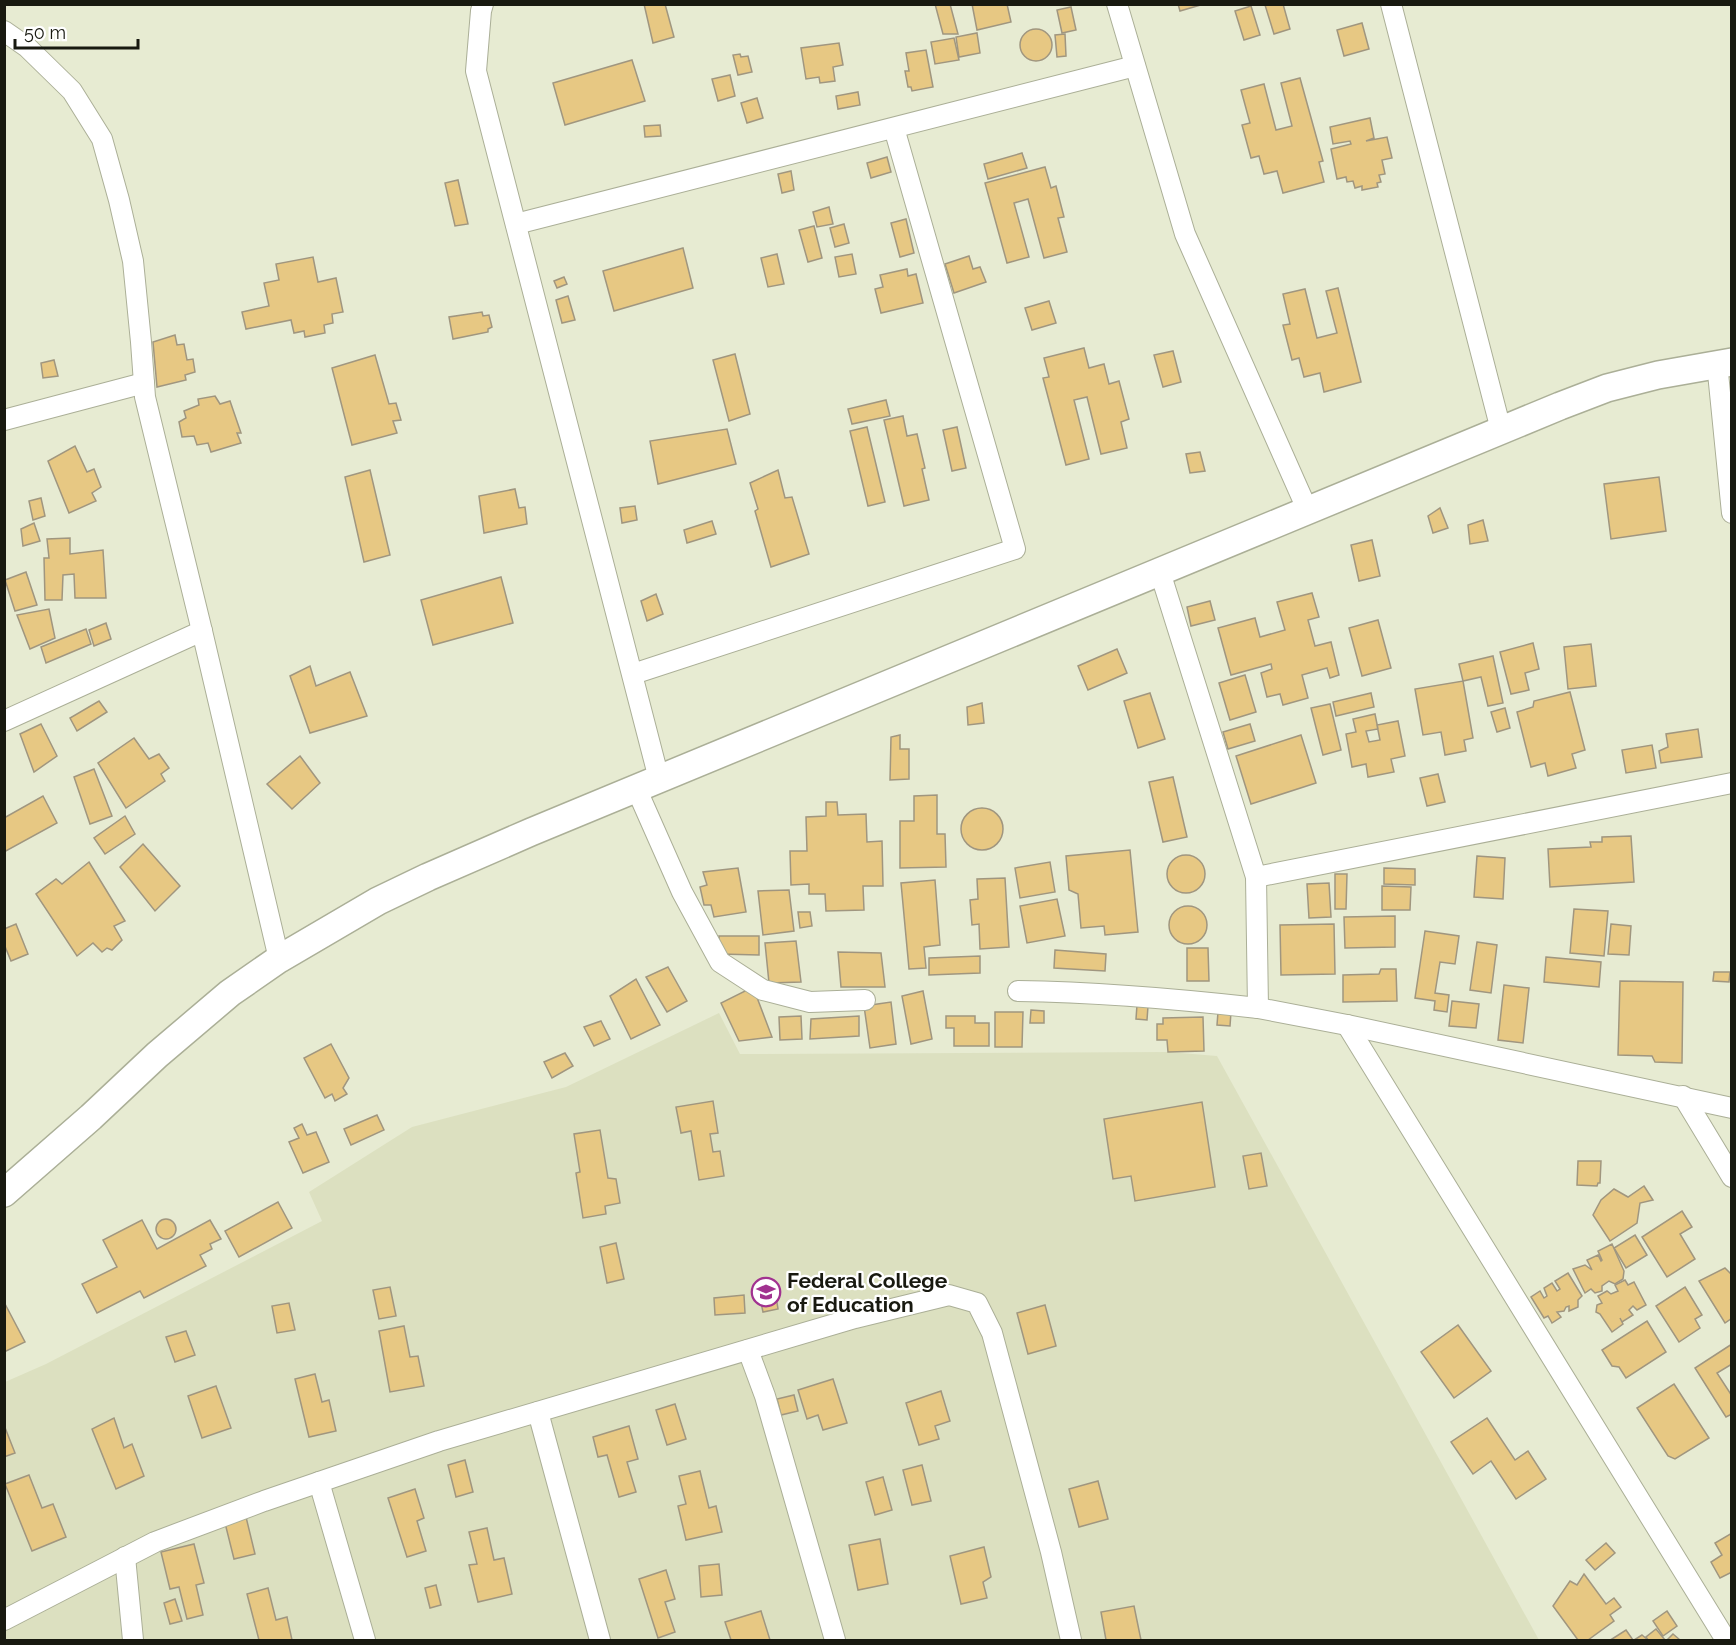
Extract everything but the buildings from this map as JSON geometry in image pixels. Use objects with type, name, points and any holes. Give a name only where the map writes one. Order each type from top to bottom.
[{"type":"main road","points":[[4,1193],[91,1117],[157,1055],[230,993],[279,959],[358,912],[418,882],[487,851],[1501,430],[1607,388],[1724,362]]},
{"type":"street","points":[[483,4],[476,71],[633,675],[648,784],[682,892],[720,962],[763,990],[810,1002],[865,1000]]},
{"type":"street","points":[[1117,4],[1185,234],[1307,510]]},
{"type":"street","points":[[1390,4],[1501,430]]},
{"type":"street","points":[[4,31],[27,47],[72,91],[102,139],[133,261],[145,397],[279,959]]},
{"type":"street","points":[[516,224],[1135,66]]},
{"type":"street","points":[[633,675],[1015,549],[894,128]]},
{"type":"street","points":[[1724,362],[1731,513]]},
{"type":"street","points":[[4,420],[144,383]]},
{"type":"street","points":[[1160,572],[1256,877],[1258,1008]]},
{"type":"street","points":[[4,721],[202,632]]},
{"type":"street","points":[[1256,877],[1731,783]]},
{"type":"street","points":[[1018,992],[1158,997],[1258,1008],[1683,1096],[1731,1108]]},
{"type":"street","points":[[1347,1025],[1727,1636]]},
{"type":"street","points":[[1683,1096],[1731,1177]]},
{"type":"street","points":[[4,1620],[155,1542],[319,1482],[439,1441],[855,1318],[949,1295],[976,1303],[992,1333],[1051,1552],[1071,1641]]},
{"type":"street","points":[[748,1350],[765,1396],[835,1641]]},
{"type":"street","points":[[538,1412],[600,1641]]},
{"type":"street","points":[[319,1482],[365,1641]]},
{"type":"street","points":[[125,1557],[133,1641]]},
{"type":"shaded area","name":"Federal College of Education","points":[[719,1013],[740,1054],[1168,1052],[1217,1056],[1539,1640],[5,1640],[5,1382],[46,1364],[322,1221],[309,1192],[412,1127],[566,1087]]},
{"type":"place","name":"Federal College of Education","points":[[766,1292]]}]
